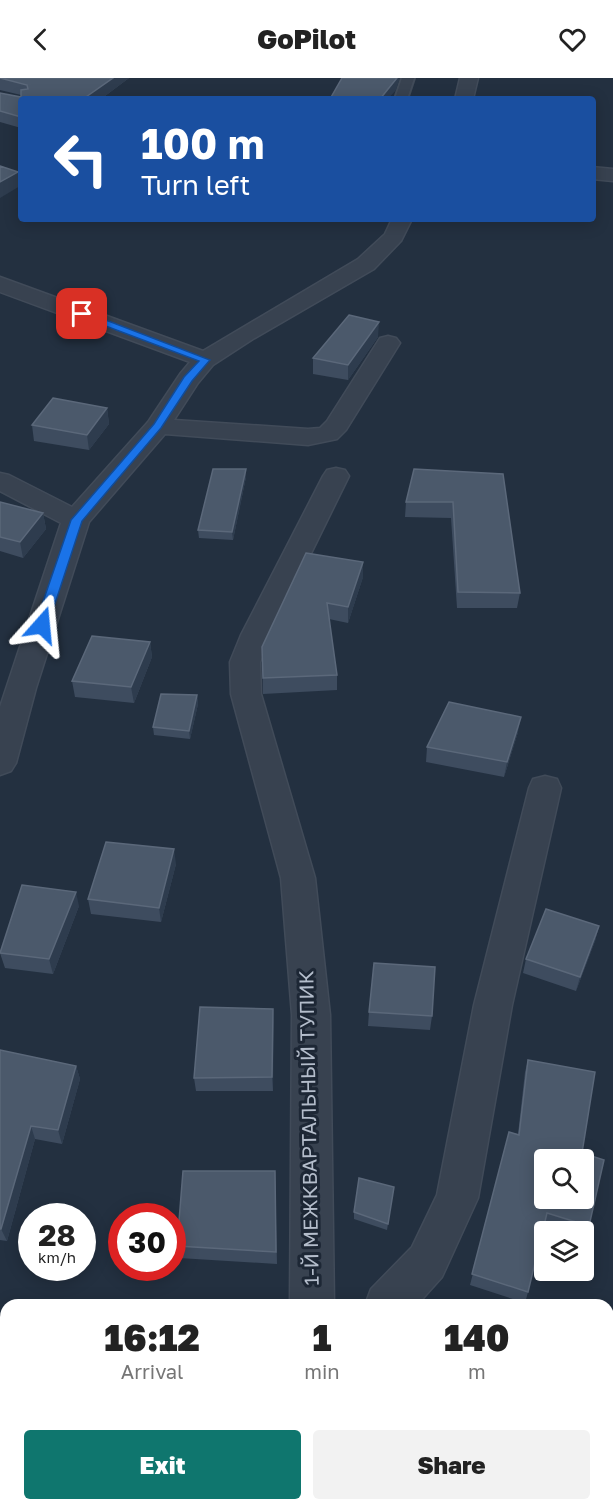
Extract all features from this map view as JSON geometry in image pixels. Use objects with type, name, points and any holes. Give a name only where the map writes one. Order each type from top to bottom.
[{"type":"street","points":[[465,96],[469,78]]},
{"type":"street","points":[[596,173],[613,175]]},
{"type":"street","points":[[0,763],[10,681],[76,520],[158,426],[188,379],[206,360],[245,334],[366,264],[394,237],[401,222]]},
{"type":"street","points":[[0,284],[206,360]]},
{"type":"street","points":[[158,426],[308,437],[328,434],[337,425],[388,343]]},
{"type":"street","name":"1-Й МЕЖКВАРТАЛЬНЫЙ ТУПИК","points":[[312,1299],[311,1015],[306,953],[298,878],[246,694],[245,662],[256,635],[336,476]]},
{"type":"street","points":[[0,481],[76,520]]},
{"type":"street","points":[[393,1299],[427,1262],[457,1198],[493,1005],[545,788]]},
{"type":"lane","points":[[402,96],[408,78]]},
{"type":"building","points":[[0,78],[113,78],[87,96],[21,96],[21,90],[28,89],[27,85]]},
{"type":"building","points":[[342,78],[397,78],[382,96],[332,96]]},
{"type":"building","points":[[0,93],[18,96],[18,116],[0,111]]},
{"type":"building","points":[[0,166],[18,172],[0,182]]},
{"type":"building","points":[[349,315],[379,322],[348,365],[313,358]]},
{"type":"building","points":[[53,398],[107,408],[87,435],[32,425]]},
{"type":"building","points":[[213,469],[246,469],[232,532],[198,530]]},
{"type":"building","points":[[414,469],[503,474],[520,593],[458,592],[453,502],[406,502]]},
{"type":"building","points":[[0,502],[43,513],[20,542],[0,537]]},
{"type":"building","points":[[306,553],[363,562],[348,607],[327,603],[337,675],[263,678],[262,647]]},
{"type":"building","points":[[92,636],[150,642],[131,687],[72,681]]},
{"type":"building","points":[[161,694],[197,695],[189,731],[153,727]]},
{"type":"building","points":[[449,702],[521,717],[507,762],[427,747]]},
{"type":"building","points":[[106,842],[174,849],[159,908],[88,899]]},
{"type":"building","points":[[22,885],[76,892],[49,959],[0,953]]},
{"type":"building","points":[[546,909],[599,926],[580,977],[526,959]]},
{"type":"building","points":[[374,963],[435,967],[432,1016],[369,1012]]},
{"type":"building","points":[[200,1007],[273,1009],[272,1077],[194,1078]]},
{"type":"building","points":[[0,1050],[76,1066],[58,1130],[31,1126],[1,1229],[0,1229]]},
{"type":"building","points":[[528,1060],[595,1072],[583,1149],[534,1149],[534,1209],[593,1209],[590,1221],[573,1221],[547,1213],[545,1221],[534,1221],[534,1267],[528,1292],[472,1274],[509,1132],[519,1135]]},
{"type":"building","points":[[594,1157],[604,1160],[594,1204]]},
{"type":"building","points":[[183,1171],[275,1171],[276,1252],[186,1247],[186,1203],[180,1203]]},
{"type":"building","points":[[359,1178],[394,1187],[388,1224],[354,1212]]},
{"type":"route","points":[[42,625],[76,520],[158,426],[188,379],[206,360],[82,314]]}]
